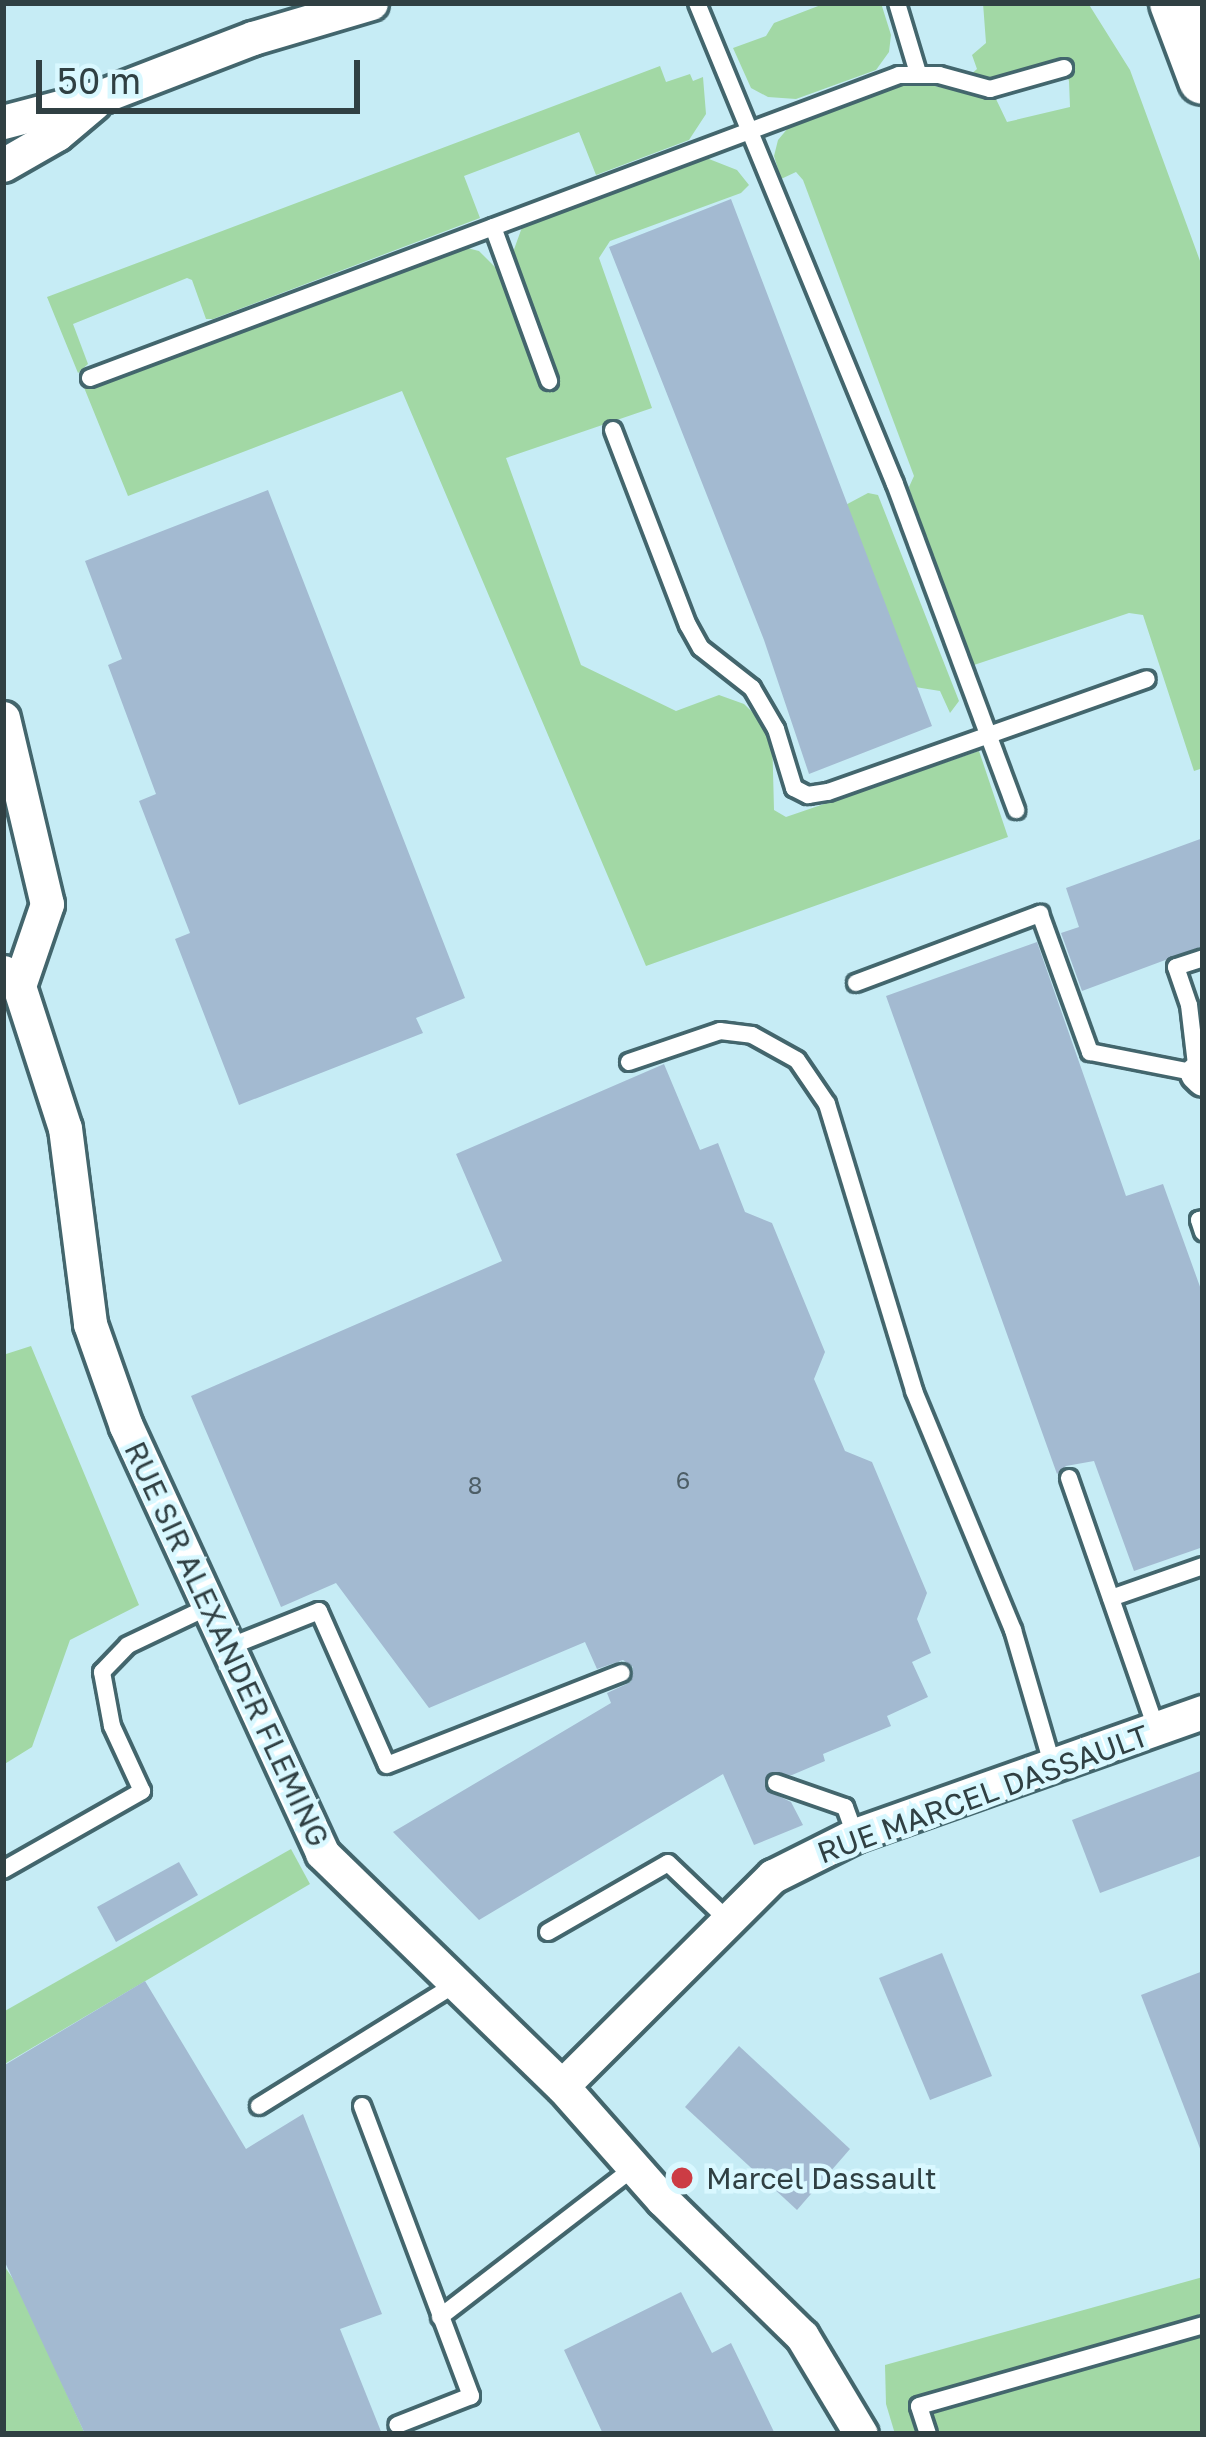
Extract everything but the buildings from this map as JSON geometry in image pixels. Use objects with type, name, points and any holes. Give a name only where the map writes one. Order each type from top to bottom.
[{"type":"main road","points":[[1174,3],[1203,80]]},
{"type":"street","points":[[3,122],[105,95],[254,38],[371,3]]},
{"type":"street","points":[[3,165],[57,134],[105,95]]},
{"type":"street","points":[[3,718],[8,772],[47,904],[11,979]]},
{"type":"street","name":"RUE SIR ALEXANDER FLEMING","points":[[11,979],[65,1128],[85,1251],[90,1324],[126,1426],[322,1853],[562,2086],[634,2168],[802,2336],[862,2434]]},
{"type":"street","name":"RUE MARCEL DASSAULT","points":[[562,2086],[773,1876],[855,1835],[1203,1712]]},
{"type":"lane","points":[[698,3],[895,484],[1016,810]]},
{"type":"lane","points":[[896,3],[918,73]]},
{"type":"lane","points":[[90,377],[918,73],[990,89],[1064,68]]},
{"type":"lane","points":[[493,227],[549,381]]},
{"type":"lane","points":[[613,430],[688,625],[701,648],[752,688],[776,729],[794,788],[808,795],[828,792],[1147,679]]},
{"type":"lane","points":[[856,983],[1040,914],[1090,1052],[1200,1076],[1190,1005],[1176,968],[1203,958]]},
{"type":"lane","points":[[629,1063],[720,1031],[752,1035],[797,1060],[827,1104],[914,1391],[1013,1630],[1053,1768]]},
{"type":"lane","points":[[1203,1219],[1198,1220],[1203,1232]]},
{"type":"lane","points":[[1069,1478],[1157,1730]]},
{"type":"lane","points":[[1111,1598],[1203,1566]]},
{"type":"lane","points":[[3,1870],[142,1791],[112,1726],[102,1672],[139,1638],[208,1607]]},
{"type":"lane","points":[[226,1648],[319,1611],[387,1765],[622,1672]]},
{"type":"lane","points":[[776,1783],[845,1807],[855,1835]]},
{"type":"lane","points":[[548,1932],[668,1863],[729,1921]]},
{"type":"lane","points":[[259,2105],[455,1984]]},
{"type":"lane","points":[[362,2106],[471,2396],[397,2425]]},
{"type":"lane","points":[[440,2317],[634,2168]]},
{"type":"lane","points":[[928,2434],[919,2406],[1203,2325]]},
{"type":"green space","points":[[826,3],[881,3],[891,35],[889,52],[876,70],[796,99],[768,97],[751,88],[733,48],[766,36],[774,23]]},
{"type":"green space","points":[[983,3],[1088,3],[1130,70],[1203,269],[1203,768],[1194,771],[1143,615],[1129,613],[974,665],[915,508],[909,487],[914,476],[803,180],[796,172],[781,179],[774,156],[778,140],[793,122],[911,81],[996,99],[1007,122],[1070,107],[1069,81],[1060,57],[996,79],[969,76],[977,69],[972,55],[986,43]]},
{"type":"green space","points":[[660,66],[666,82],[690,74],[693,81],[703,77],[706,114],[689,140],[596,175],[579,132],[464,176],[480,218],[213,319],[206,319],[192,280],[187,278],[73,324],[88,364],[78,373],[47,297]]},
{"type":"green space","points":[[709,159],[737,170],[749,185],[741,193],[610,241],[599,258],[652,408],[506,458],[581,665],[676,711],[719,695],[744,704],[772,731],[774,810],[786,817],[979,751],[1008,837],[646,966],[402,391],[128,496],[83,385],[463,247],[479,251],[500,272],[544,388],[558,385],[512,255],[525,219],[687,160]]},
{"type":"green space","points":[[868,493],[878,495],[959,701],[950,713],[940,691],[884,682],[823,517]]},
{"type":"green space","points":[[31,1346],[139,1605],[70,1640],[32,1747],[3,1765],[3,1355]]},
{"type":"green space","points":[[291,1849],[310,1884],[3,2065],[3,2012]]},
{"type":"green space","points":[[3,2264],[19,2288],[85,2434],[3,2434]]},
{"type":"green space","points":[[1203,2277],[1203,2434],[895,2434],[886,2404],[885,2365]]},
{"type":"place","name":"Marcel Dassault","points":[[682,2178]]}]
